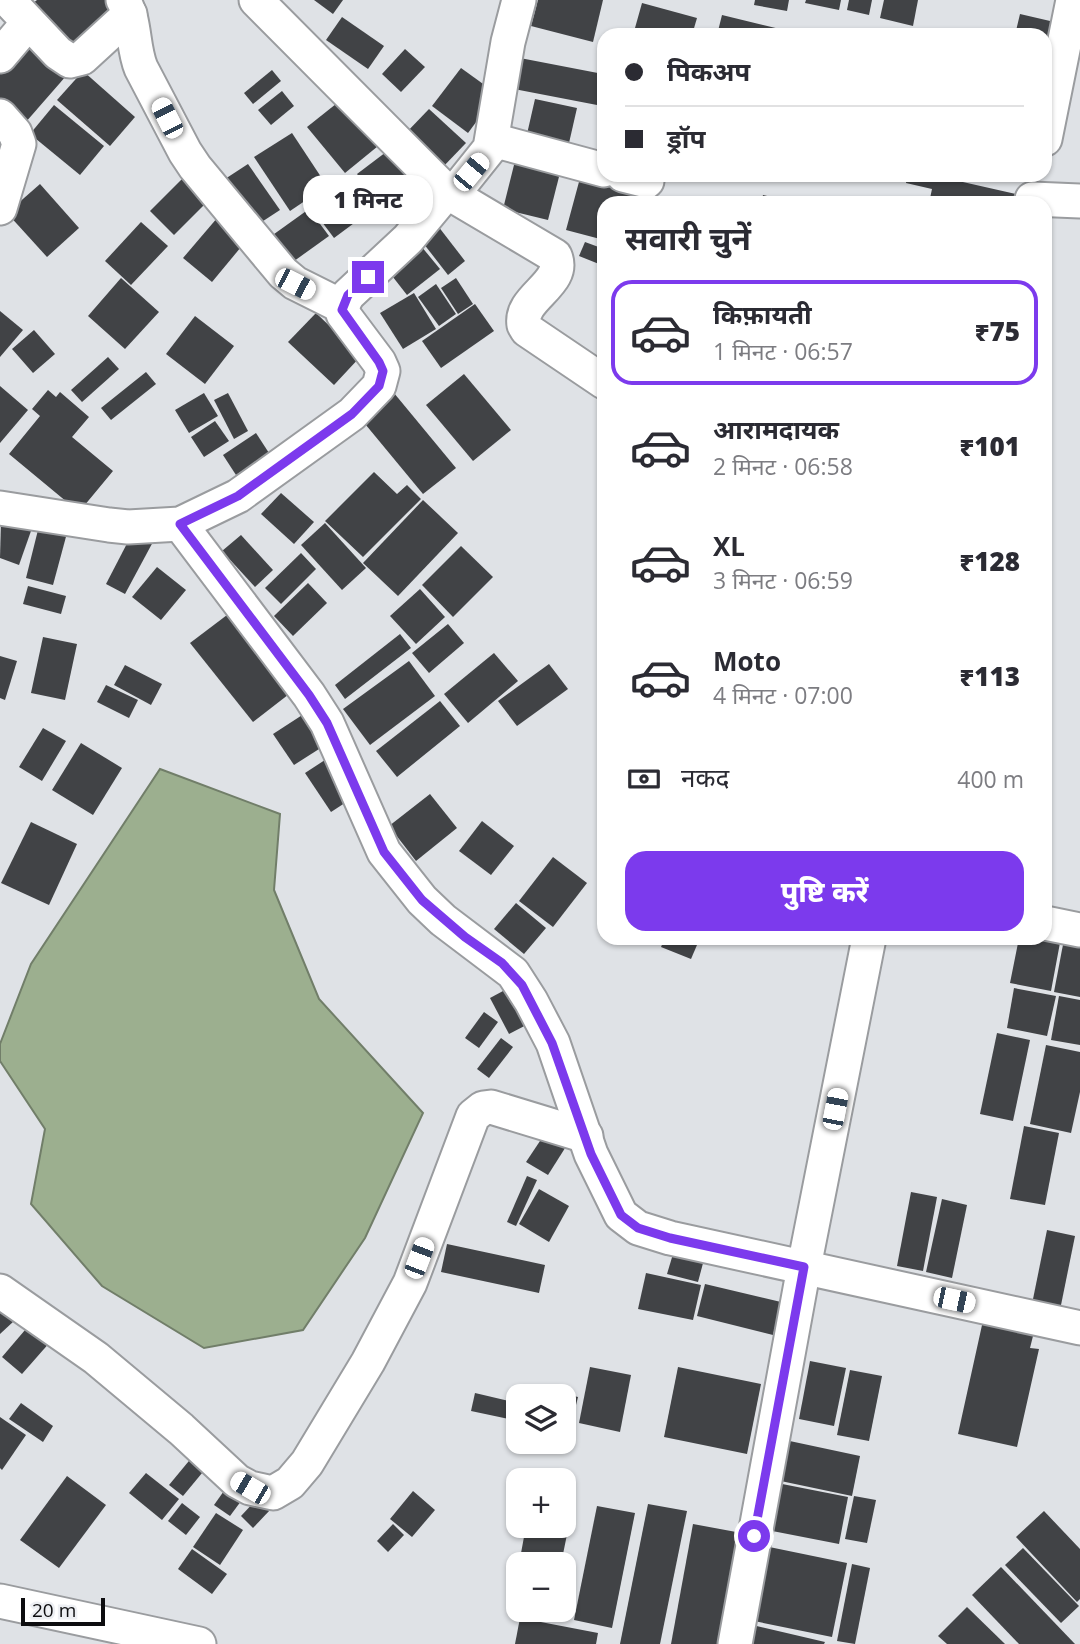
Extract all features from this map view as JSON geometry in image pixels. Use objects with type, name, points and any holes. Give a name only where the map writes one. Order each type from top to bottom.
[{"type":"street","points":[[256,0],[447,192],[555,256],[557,267],[554,277],[525,310],[524,325],[527,330],[597,377]]},
{"type":"street","points":[[0,508],[128,527],[180,524],[238,496],[342,422],[379,386],[383,371],[379,362],[343,314],[343,307],[348,295],[408,239],[447,192],[458,188],[484,157],[493,140],[508,42],[519,0]]},
{"type":"street","points":[[1052,104],[1073,0]]},
{"type":"street","points":[[126,7],[141,68],[195,167],[283,273],[295,284],[343,307]]},
{"type":"street","points":[[0,56],[18,11],[65,59],[75,61],[88,53],[126,7]]},
{"type":"street","points":[[0,116],[15,133],[19,144],[0,208]]},
{"type":"street","points":[[493,140],[597,168]]},
{"type":"street","points":[[1034,192],[1080,201]]},
{"type":"street","points":[[180,524],[309,695],[327,723],[384,852],[422,900],[443,920],[502,963],[522,985],[552,1043],[591,1154],[621,1215],[638,1228],[670,1238],[1080,1328]]},
{"type":"street","points":[[1052,924],[1080,930]]},
{"type":"street","points":[[735,1644],[804,1267],[868,945]]},
{"type":"street","points":[[0,1291],[96,1358],[181,1429],[237,1481],[250,1488],[273,1493],[290,1483],[307,1463],[410,1283],[473,1116],[483,1108],[491,1107],[586,1136]]},
{"type":"street","points":[[0,1601],[199,1644]]},
{"type":"shaded area","points":[[160,769],[280,814],[274,890],[319,999],[423,1113],[365,1238],[303,1330],[204,1348],[102,1286],[31,1204],[45,1129],[0,1061],[0,1044],[31,964]]},
{"type":"building","points":[[37,0],[112,0],[116,4],[72,46],[32,4]]},
{"type":"building","points":[[314,0],[343,0],[333,14]]},
{"type":"building","points":[[538,0],[603,0],[593,42],[531,26]]},
{"type":"building","points":[[755,0],[789,0],[787,11],[754,5]]},
{"type":"building","points":[[806,0],[841,0],[839,10],[805,3]]},
{"type":"building","points":[[849,0],[872,0],[869,15],[847,10]]},
{"type":"building","points":[[884,0],[918,0],[913,26],[880,18]]},
{"type":"building","points":[[642,3],[697,18],[694,28],[635,28]]},
{"type":"building","points":[[1020,14],[1063,24],[1055,58],[1052,57],[1052,28],[1017,28]]},
{"type":"building","points":[[722,15],[776,28],[719,28]]},
{"type":"building","points":[[342,17],[384,46],[368,69],[326,40]]},
{"type":"building","points":[[33,33],[73,68],[25,123],[0,102],[0,72]]},
{"type":"building","points":[[405,49],[425,67],[401,92],[382,74]]},
{"type":"building","points":[[520,58],[597,73],[597,105],[514,89]]},
{"type":"building","points":[[461,68],[497,94],[468,133],[432,106]]},
{"type":"building","points":[[272,70],[281,81],[253,104],[244,93]]},
{"type":"building","points":[[83,71],[135,117],[110,146],[57,100]]},
{"type":"building","points":[[282,91],[294,106],[271,125],[258,110]]},
{"type":"building","points":[[346,96],[383,142],[345,173],[307,127]]},
{"type":"building","points":[[535,99],[577,108],[569,143],[527,134]]},
{"type":"building","points":[[54,105],[104,146],[80,175],[30,134]]},
{"type":"building","points":[[429,109],[466,143],[441,169],[404,135]]},
{"type":"building","points":[[292,133],[327,186],[290,211],[254,157]]},
{"type":"building","points":[[394,146],[427,189],[391,217],[357,174]]},
{"type":"building","points":[[517,153],[562,165],[548,220],[503,209]]},
{"type":"building","points":[[248,164],[280,210],[257,225],[225,179]]},
{"type":"building","points":[[583,167],[597,171],[597,182],[641,183],[638,196],[597,196],[597,238],[566,230]]},
{"type":"building","points":[[188,173],[212,197],[174,235],[150,211]]},
{"type":"building","points":[[356,177],[377,206],[334,238],[313,210]]},
{"type":"building","points":[[963,182],[1020,195],[930,196],[932,189],[906,183]]},
{"type":"building","points":[[40,184],[79,228],[47,257],[7,213]]},
{"type":"building","points":[[309,209],[329,236],[283,269],[263,242]]},
{"type":"building","points":[[218,217],[246,241],[212,282],[183,258]]},
{"type":"building","points":[[141,222],[168,246],[131,285],[105,261]]},
{"type":"building","points":[[438,226],[465,261],[448,275],[420,239]]},
{"type":"building","points":[[585,242],[597,246],[597,263],[579,256]]},
{"type":"building","points":[[421,246],[440,269],[407,295],[389,272]]},
{"type":"building","points":[[121,278],[159,312],[125,349],[88,316]]},
{"type":"building","points":[[456,278],[473,304],[458,314],[441,288]]},
{"type":"building","points":[[436,284],[456,314],[439,326],[418,297]]},
{"type":"building","points":[[414,293],[436,329],[403,349],[380,313]]},
{"type":"building","points":[[475,304],[494,331],[441,368],[422,341]]},
{"type":"building","points":[[0,311],[23,330],[0,357]]},
{"type":"building","points":[[316,313],[361,356],[334,385],[288,342]]},
{"type":"building","points":[[195,316],[234,346],[205,384],[166,354]]},
{"type":"building","points":[[34,330],[55,354],[33,373],[12,349]]},
{"type":"building","points":[[108,357],[119,369],[82,402],[71,390]]},
{"type":"building","points":[[146,372],[156,384],[111,420],[101,408]]},
{"type":"building","points":[[464,374],[511,430],[473,461],[426,405]]},
{"type":"building","points":[[0,386],[28,410],[0,443]]},
{"type":"building","points":[[389,387],[456,468],[423,494],[356,413]]},
{"type":"building","points":[[48,390],[56,397],[60,392],[89,417],[72,437],[113,471],[79,512],[9,454],[40,416],[32,409]]},
{"type":"building","points":[[204,393],[218,416],[189,433],[175,410]]},
{"type":"building","points":[[228,393],[248,431],[234,439],[214,400]]},
{"type":"building","points":[[215,421],[229,441],[204,457],[191,437]]},
{"type":"building","points":[[256,433],[269,453],[236,475],[223,455]]},
{"type":"building","points":[[374,472],[397,494],[407,485],[421,499],[363,557],[325,521]]},
{"type":"building","points":[[281,493],[314,522],[294,544],[261,514]]},
{"type":"building","points":[[423,500],[458,533],[398,596],[363,563]]},
{"type":"building","points":[[1,521],[31,531],[19,565],[0,558]]},
{"type":"building","points":[[325,523],[366,568],[342,590],[301,545]]},
{"type":"building","points":[[39,526],[67,533],[53,585],[26,578]]},
{"type":"building","points":[[134,530],[154,540],[125,594],[106,584]]},
{"type":"building","points":[[241,535],[273,570],[255,587],[222,551]]},
{"type":"building","points":[[461,546],[493,577],[453,617],[422,585]]},
{"type":"building","points":[[301,553],[316,569],[281,604],[265,588]]},
{"type":"building","points":[[157,567],[186,590],[161,620],[132,597]]},
{"type":"building","points":[[308,583],[327,603],[293,636],[274,616]]},
{"type":"building","points":[[28,586],[66,596],[61,614],[23,604]]},
{"type":"building","points":[[420,589],[445,617],[416,644],[390,616]]},
{"type":"building","points":[[231,612],[293,691],[253,722],[190,643]]},
{"type":"building","points":[[448,624],[464,643],[429,673],[412,653]]},
{"type":"building","points":[[400,634],[411,648],[345,699],[335,685]]},
{"type":"building","points":[[43,637],[77,644],[65,700],[31,693]]},
{"type":"building","points":[[494,653],[518,681],[468,723],[444,694]]},
{"type":"building","points":[[0,656],[17,661],[5,700],[0,698]]},
{"type":"building","points":[[409,661],[435,696],[370,745],[343,709]]},
{"type":"building","points":[[549,664],[568,689],[517,726],[498,701]]},
{"type":"building","points":[[125,665],[162,684],[151,705],[114,685]]},
{"type":"building","points":[[106,685],[138,700],[129,718],[97,702]]},
{"type":"building","points":[[440,701],[460,726],[397,777],[376,751]]},
{"type":"building","points":[[310,710],[330,742],[294,765],[273,734]]},
{"type":"building","points":[[43,728],[66,741],[42,781],[19,767]]},
{"type":"building","points":[[81,743],[122,768],[93,815],[52,790]]},
{"type":"building","points":[[328,758],[354,797],[331,812],[305,773]]},
{"type":"building","points":[[430,794],[457,828],[416,861],[389,826]]},
{"type":"building","points":[[482,821],[514,846],[491,875],[459,851]]},
{"type":"building","points":[[31,822],[77,844],[49,905],[1,883]]},
{"type":"building","points":[[553,857],[587,883],[553,927],[519,901]]},
{"type":"building","points":[[516,903],[546,928],[524,954],[494,929]]},
{"type":"building","points":[[1062,932],[1051,991],[1010,983],[1018,945],[1052,945],[1052,936]]},
{"type":"building","points":[[1065,934],[1080,937],[1080,997],[1054,992]]},
{"type":"building","points":[[662,945],[697,945],[691,959],[661,947]]},
{"type":"building","points":[[514,985],[534,1021],[509,1034],[490,998]]},
{"type":"building","points":[[1014,988],[1056,996],[1047,1036],[1007,1028]]},
{"type":"building","points":[[1059,996],[1080,1000],[1080,1045],[1051,1040]]},
{"type":"building","points":[[484,1012],[498,1022],[479,1048],[465,1038]]},
{"type":"building","points":[[997,1033],[1030,1040],[1013,1121],[980,1114]]},
{"type":"building","points":[[501,1038],[513,1047],[489,1078],[477,1069]]},
{"type":"building","points":[[1046,1045],[1080,1052],[1080,1092],[1071,1133],[1030,1124]]},
{"type":"building","points":[[1024,1126],[1059,1133],[1045,1205],[1010,1199]]},
{"type":"building","points":[[546,1132],[567,1145],[548,1175],[526,1162]]},
{"type":"building","points":[[527,1176],[537,1180],[516,1226],[507,1222]]},
{"type":"building","points":[[539,1189],[569,1206],[549,1242],[519,1224]]},
{"type":"building","points":[[911,1192],[937,1197],[923,1271],[897,1266]]},
{"type":"building","points":[[942,1199],[967,1205],[952,1278],[926,1272]]},
{"type":"building","points":[[1047,1230],[1075,1236],[1060,1310],[1032,1304]]},
{"type":"building","points":[[447,1244],[545,1265],[539,1293],[441,1272]]},
{"type":"building","points":[[676,1244],[706,1252],[698,1282],[667,1274]]},
{"type":"building","points":[[646,1273],[701,1285],[693,1320],[638,1309]]},
{"type":"building","points":[[705,1284],[781,1302],[773,1335],[697,1316]]},
{"type":"building","points":[[0,1311],[14,1321],[0,1334]]},
{"type":"building","points":[[984,1316],[1035,1328],[1030,1348],[1039,1349],[1017,1447],[958,1434]]},
{"type":"building","points":[[31,1323],[51,1341],[22,1374],[2,1357]]},
{"type":"building","points":[[810,1361],[846,1368],[834,1426],[799,1419]]},
{"type":"building","points":[[590,1367],[631,1375],[620,1432],[579,1423]]},
{"type":"building","points":[[678,1367],[761,1384],[747,1454],[664,1437]]},
{"type":"building","points":[[850,1370],[882,1376],[869,1441],[837,1435]]},
{"type":"building","points":[[475,1393],[506,1400],[506,1418],[471,1411]]},
{"type":"building","points":[[21,1403],[53,1426],[43,1442],[9,1419]]},
{"type":"building","points":[[0,1417],[26,1435],[2,1470],[0,1468]]},
{"type":"building","points":[[785,1440],[860,1456],[852,1496],[776,1480]]},
{"type":"building","points":[[198,1450],[212,1461],[183,1496],[169,1485]]},
{"type":"building","points":[[146,1473],[179,1499],[162,1520],[129,1493]]},
{"type":"building","points":[[67,1476],[106,1505],[59,1568],[20,1540]]},
{"type":"building","points":[[231,1481],[247,1493],[230,1516],[214,1505]]},
{"type":"building","points":[[772,1482],[848,1497],[839,1544],[762,1529]]},
{"type":"building","points":[[413,1491],[435,1510],[412,1537],[390,1519]]},
{"type":"building","points":[[854,1496],[876,1500],[867,1543],[845,1539]]},
{"type":"building","points":[[258,1498],[270,1510],[253,1528],[241,1516]]},
{"type":"building","points":[[182,1503],[200,1517],[186,1535],[168,1521]]},
{"type":"building","points":[[648,1504],[687,1511],[660,1644],[620,1644]]},
{"type":"building","points":[[597,1506],[635,1513],[612,1628],[576,1620]]},
{"type":"building","points":[[1044,1511],[1080,1549],[1080,1599],[1077,1602],[1016,1537]]},
{"type":"building","points":[[216,1513],[243,1530],[220,1565],[193,1547]]},
{"type":"building","points":[[393,1524],[404,1535],[388,1552],[377,1541]]},
{"type":"building","points":[[693,1524],[747,1534],[726,1644],[671,1644]]},
{"type":"building","points":[[524,1538],[566,1538],[563,1552],[521,1552]]},
{"type":"building","points":[[759,1545],[847,1563],[832,1637],[744,1619]]},
{"type":"building","points":[[1023,1548],[1079,1606],[1061,1623],[1005,1565]]},
{"type":"building","points":[[192,1549],[227,1574],[212,1594],[178,1569]]},
{"type":"building","points":[[852,1564],[870,1568],[855,1644],[837,1641]]},
{"type":"building","points":[[1001,1567],[1075,1644],[1019,1644],[972,1595]]},
{"type":"building","points":[[967,1607],[1005,1644],[947,1644],[938,1636]]},
{"type":"building","points":[[519,1622],[541,1622],[598,1633],[596,1644],[515,1644]]},
{"type":"building","points":[[748,1624],[825,1642],[743,1644]]},
{"type":"route","points":[[368,277],[348,295],[342,310],[379,362],[383,375],[379,386],[352,414],[238,496],[180,524],[309,695],[327,723],[384,852],[422,900],[443,920],[502,963],[522,985],[552,1043],[591,1154],[621,1215],[638,1228],[670,1238],[804,1267],[754,1536]]}]
